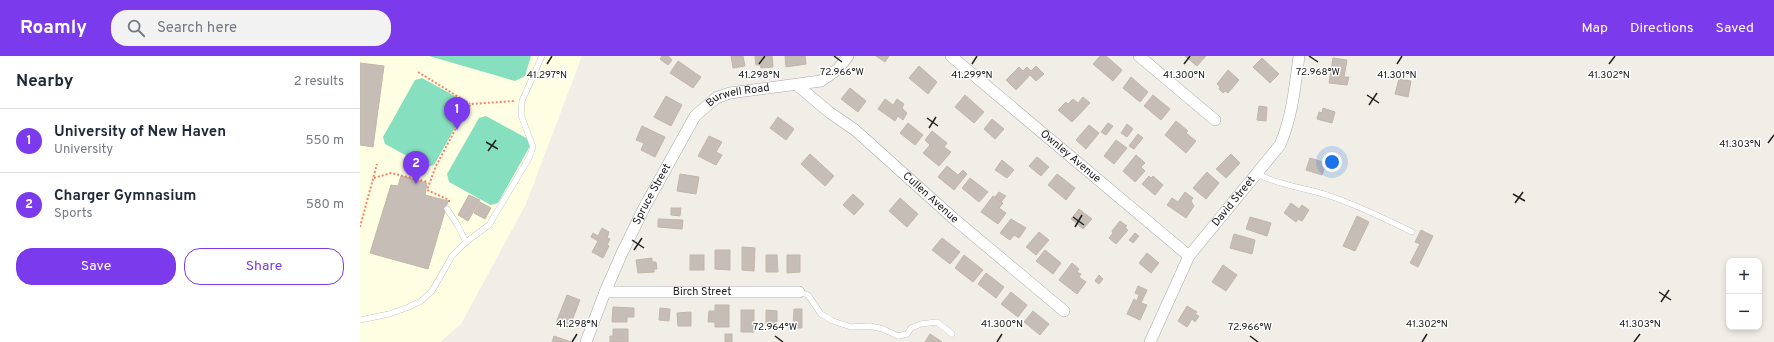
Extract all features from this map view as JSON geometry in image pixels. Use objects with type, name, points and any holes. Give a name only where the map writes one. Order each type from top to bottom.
[{"type":"street","name":"Burwell Road","points":[[695,116],[716,98],[730,94],[797,86],[826,79],[838,69],[848,56]]},
{"type":"street","name":"Ownley Avenue","points":[[951,56],[1189,256]]},
{"type":"street","points":[[1139,56],[1215,120]]},
{"type":"street","name":"David Street","points":[[1150,342],[1189,256],[1280,146],[1292,104],[1299,56]]},
{"type":"street","name":"Cullen Avenue","points":[[797,86],[829,112],[855,130],[953,218],[1064,311]]},
{"type":"street","name":"Spruce Street","points":[[586,342],[622,253],[644,208],[695,116]]},
{"type":"street","name":"Birch Street","points":[[605,292],[799,292]]},
{"type":"lane","points":[[360,320],[389,314],[421,301],[432,291],[452,256],[466,242],[489,225],[529,158],[533,147],[521,115],[522,102],[542,56]]},
{"type":"lane","points":[[1257,174],[1268,180],[1343,201],[1377,214],[1412,232]]},
{"type":"lane","points":[[447,210],[457,224],[466,242]]},
{"type":"lane","points":[[799,292],[808,295],[821,314],[834,321],[851,326],[870,326],[883,329],[898,336],[907,334],[911,328],[921,324],[937,322],[952,334]]},
{"type":"path","points":[[418,72],[471,104],[509,101],[522,102]]},
{"type":"path","points":[[447,210],[449,200],[427,190],[436,166],[471,104]]},
{"type":"path","points":[[360,227],[377,164]]},
{"type":"path","points":[[374,178],[391,173],[429,182]]},
{"type":"shaded area","points":[[360,56],[582,56],[526,204],[461,324],[440,342],[360,342]]},
{"type":"green space","points":[[429,56],[531,56],[525,76],[515,81]]},
{"type":"green space","points":[[422,78],[464,101],[466,108],[434,165],[427,167],[385,144],[383,137],[415,80]]},
{"type":"green space","points":[[486,116],[528,139],[530,146],[498,203],[491,205],[449,182],[447,174],[479,118]]},
{"type":"building","points":[[662,56],[668,56],[672,60],[668,65],[660,59]]},
{"type":"building","points":[[731,56],[743,56],[745,66],[733,68]]},
{"type":"building","points":[[755,56],[772,56],[773,67],[761,68],[760,65],[756,65]]},
{"type":"building","points":[[785,56],[805,56],[806,64],[786,67]]},
{"type":"building","points":[[876,56],[889,56],[885,62]]},
{"type":"building","points":[[1100,56],[1106,56],[1122,70],[1113,81],[1093,64]]},
{"type":"building","points":[[1185,56],[1206,56],[1197,66]]},
{"type":"building","points":[[1262,58],[1279,74],[1270,83],[1253,67]]},
{"type":"building","points":[[1333,58],[1347,60],[1344,77],[1349,77],[1347,85],[1329,83]]},
{"type":"building","points":[[678,61],[701,77],[693,88],[670,73]]},
{"type":"building","points":[[360,63],[384,66],[373,147],[360,145]]},
{"type":"building","points":[[919,66],[937,82],[928,94],[909,78]]},
{"type":"building","points":[[1036,66],[1044,74],[1036,81],[1030,75],[1016,90],[1006,80],[1019,67],[1023,71],[1027,67],[1031,71]]},
{"type":"building","points":[[1228,70],[1239,80],[1228,93],[1225,91],[1223,93],[1217,84]]},
{"type":"building","points":[[1131,77],[1148,92],[1140,102],[1123,88]]},
{"type":"building","points":[[1399,79],[1411,81],[1408,97],[1395,94]]},
{"type":"building","points":[[850,88],[866,101],[858,112],[841,99]]},
{"type":"building","points":[[965,95],[984,112],[974,123],[955,107]]},
{"type":"building","points":[[1153,95],[1170,109],[1161,120],[1144,106]]},
{"type":"building","points":[[666,96],[682,105],[671,126],[654,117]]},
{"type":"building","points":[[1083,97],[1090,103],[1072,122],[1058,110],[1066,102],[1068,104],[1073,99],[1078,103]]},
{"type":"building","points":[[885,99],[893,105],[897,99],[904,104],[902,108],[907,113],[903,120],[898,116],[895,121],[878,109]]},
{"type":"building","points":[[1259,106],[1267,107],[1266,121],[1257,120]]},
{"type":"building","points":[[1323,108],[1335,112],[1332,123],[1317,119],[1319,112],[1322,113]]},
{"type":"building","points":[[778,117],[794,129],[786,140],[770,128]]},
{"type":"building","points":[[992,119],[1004,129],[995,139],[984,129]]},
{"type":"building","points":[[1176,121],[1188,131],[1186,133],[1196,141],[1186,153],[1165,135]]},
{"type":"building","points":[[908,123],[923,135],[915,145],[900,133]]},
{"type":"building","points":[[1108,123],[1113,126],[1106,135],[1101,132]]},
{"type":"building","points":[[1127,124],[1133,129],[1127,137],[1121,133]]},
{"type":"building","points":[[1089,125],[1099,133],[1086,149],[1076,140]]},
{"type":"building","points":[[642,126],[665,137],[655,157],[641,150],[644,143],[636,140]]},
{"type":"building","points":[[932,131],[947,143],[944,147],[951,152],[939,166],[923,153],[930,145],[925,140]]},
{"type":"building","points":[[1138,134],[1143,138],[1134,149],[1129,146]]},
{"type":"building","points":[[709,136],[722,142],[716,152],[722,155],[716,165],[698,156]]},
{"type":"building","points":[[1116,140],[1127,148],[1114,164],[1104,156]]},
{"type":"building","points":[[810,154],[834,176],[825,186],[801,164]]},
{"type":"building","points":[[1231,154],[1240,163],[1226,178],[1216,169]]},
{"type":"building","points":[[1136,155],[1145,163],[1141,167],[1145,171],[1135,182],[1123,171]]},
{"type":"building","points":[[1037,157],[1049,167],[1041,176],[1029,166]]},
{"type":"building","points":[[1310,158],[1326,163],[1322,175],[1306,170]]},
{"type":"building","points":[[1002,160],[1014,170],[1007,178],[995,170]]},
{"type":"building","points":[[947,166],[958,175],[963,170],[967,174],[954,190],[938,177]]},
{"type":"building","points":[[1207,172],[1219,183],[1206,199],[1193,188]]},
{"type":"building","points":[[680,174],[699,177],[696,194],[677,191]]},
{"type":"building","points":[[1057,174],[1075,188],[1066,200],[1048,185]]},
{"type":"building","points":[[401,176],[427,183],[425,195],[448,201],[428,269],[370,253],[391,185],[398,186]]},
{"type":"building","points":[[1149,176],[1151,178],[1153,176],[1163,185],[1155,195],[1142,184]]},
{"type":"building","points":[[970,178],[988,192],[979,202],[962,188]]},
{"type":"building","points":[[999,192],[1006,196],[1001,202],[995,197]]},
{"type":"building","points":[[1185,192],[1193,198],[1191,201],[1194,206],[1186,218],[1167,205],[1172,198],[1178,202]]},
{"type":"building","points":[[853,194],[864,204],[854,215],[843,205]]},
{"type":"building","points":[[469,195],[480,200],[468,221],[458,215]]},
{"type":"building","points":[[993,196],[1003,203],[999,208],[1006,213],[998,224],[981,212]]},
{"type":"building","points":[[900,198],[918,214],[907,227],[889,211]]},
{"type":"building","points":[[480,202],[491,208],[485,219],[474,213]]},
{"type":"building","points":[[1291,203],[1299,209],[1302,205],[1309,210],[1302,221],[1298,219],[1296,222],[1284,213]]},
{"type":"building","points":[[671,208],[681,208],[680,216],[671,215]]},
{"type":"building","points":[[1079,209],[1092,219],[1083,229],[1071,219]]},
{"type":"building","points":[[1357,216],[1369,222],[1355,251],[1343,246]]},
{"type":"building","points":[[1250,217],[1271,223],[1267,236],[1246,229]]},
{"type":"building","points":[[658,219],[683,220],[682,229],[658,227]]},
{"type":"building","points":[[1011,219],[1026,228],[1019,238],[1014,235],[1010,240],[1000,233]]},
{"type":"building","points":[[1120,221],[1127,226],[1125,228],[1128,230],[1116,244],[1109,238],[1113,233],[1112,231]]},
{"type":"building","points":[[602,228],[609,232],[607,238],[610,239],[607,245],[609,246],[603,258],[592,252],[598,241],[591,237],[593,233],[598,236]]},
{"type":"building","points":[[1421,230],[1433,236],[1418,267],[1410,263],[1420,244],[1415,242]]},
{"type":"building","points":[[1039,232],[1049,240],[1036,255],[1026,247]]},
{"type":"building","points":[[1135,233],[1139,236],[1133,243],[1129,240]]},
{"type":"building","points":[[1234,234],[1255,240],[1252,254],[1230,248]]},
{"type":"building","points":[[942,238],[960,252],[950,264],[932,250]]},
{"type":"building","points":[[742,247],[755,248],[754,271],[742,270]]},
{"type":"building","points":[[715,250],[730,250],[730,270],[715,269]]},
{"type":"building","points":[[1045,250],[1061,263],[1053,274],[1036,261]]},
{"type":"building","points":[[1147,253],[1159,263],[1151,273],[1139,263]]},
{"type":"building","points":[[690,255],[704,255],[704,270],[690,270]]},
{"type":"building","points":[[766,255],[777,255],[778,272],[766,272]]},
{"type":"building","points":[[787,255],[800,255],[800,272],[787,273]]},
{"type":"building","points":[[964,255],[983,270],[973,282],[955,268]]},
{"type":"building","points":[[652,258],[652,262],[656,262],[657,269],[654,269],[654,272],[638,273],[636,260]]},
{"type":"building","points":[[1072,263],[1079,269],[1077,272],[1081,274],[1079,277],[1086,282],[1077,294],[1059,280]]},
{"type":"building","points":[[1223,265],[1237,275],[1226,291],[1212,282]]},
{"type":"building","points":[[986,273],[1004,287],[996,298],[978,284]]},
{"type":"building","points":[[1099,275],[1103,279],[1099,284],[1095,281]]},
{"type":"building","points":[[1138,286],[1147,290],[1141,303],[1147,305],[1140,320],[1127,314],[1134,299],[1137,301],[1139,295],[1135,293]]},
{"type":"building","points":[[1011,292],[1027,305],[1018,317],[1001,304]]},
{"type":"building","points":[[567,295],[580,300],[569,328],[556,323]]},
{"type":"building","points":[[715,305],[729,305],[729,327],[715,327],[715,322],[708,322],[709,311],[715,311]]},
{"type":"building","points":[[1187,306],[1197,312],[1195,314],[1199,316],[1195,322],[1192,319],[1187,327],[1178,321]]},
{"type":"building","points":[[613,307],[634,308],[634,317],[627,317],[627,322],[612,322]]},
{"type":"building","points":[[660,308],[670,309],[669,321],[659,320]]},
{"type":"building","points":[[794,309],[802,309],[802,328],[793,328]]},
{"type":"building","points":[[741,310],[754,310],[754,332],[741,332]]},
{"type":"building","points":[[766,310],[777,311],[777,324],[766,324]]},
{"type":"building","points":[[1033,311],[1049,324],[1040,335],[1024,322]]},
{"type":"building","points":[[691,312],[691,326],[678,326],[677,313]]},
{"type":"building","points":[[613,329],[628,329],[628,342],[610,342],[610,336],[613,336]]},
{"type":"building","points":[[725,334],[732,334],[732,342],[725,342]]},
{"type":"building","points":[[930,334],[942,342],[925,342]]},
{"type":"building","points":[[554,336],[571,342],[552,342]]},
{"type":"place","name":"University of New Haven","points":[[457,130]]},
{"type":"place","name":"Charger Gymnasium","points":[[416,184]]}]
